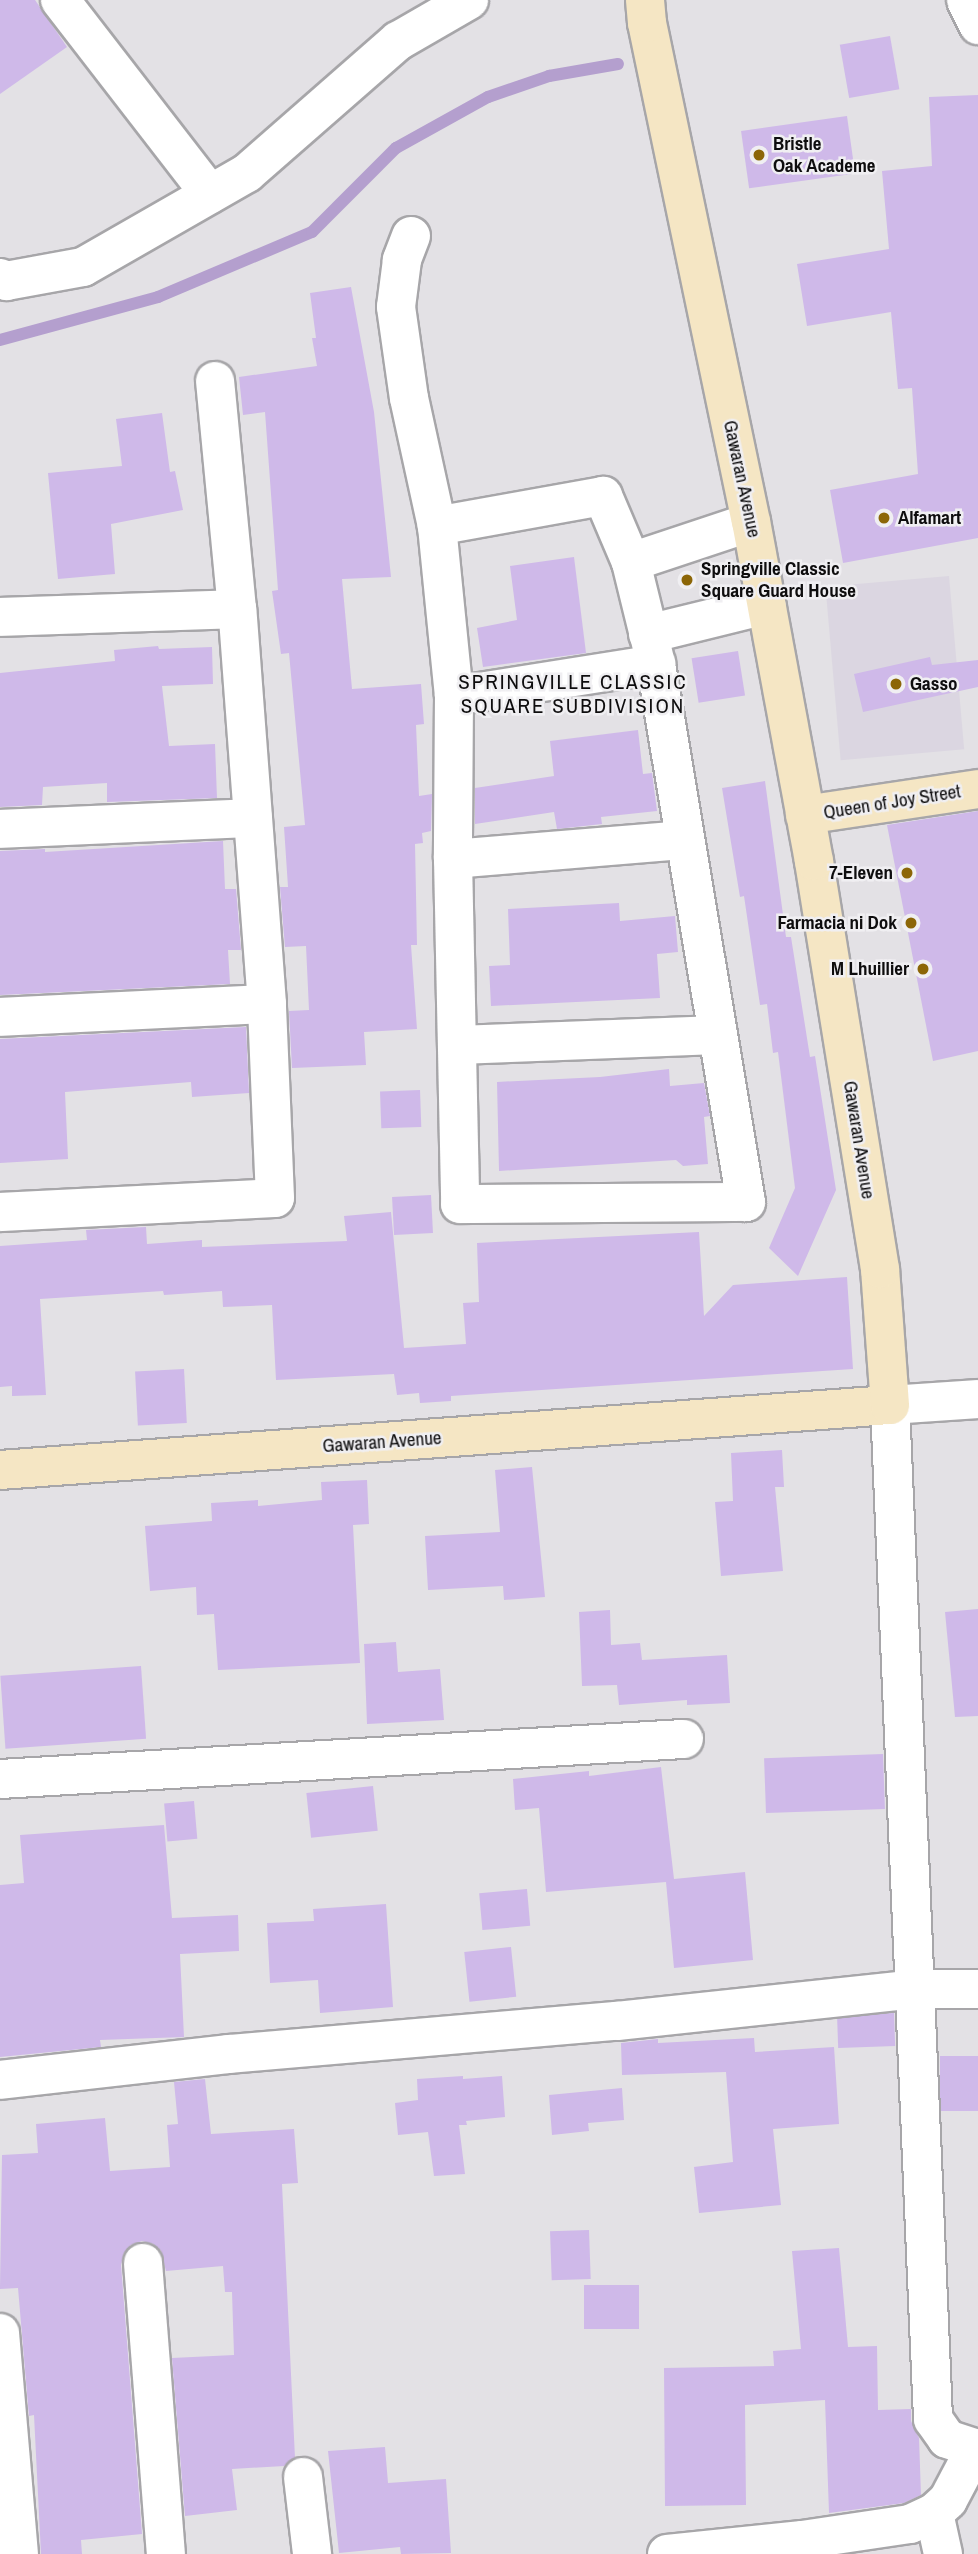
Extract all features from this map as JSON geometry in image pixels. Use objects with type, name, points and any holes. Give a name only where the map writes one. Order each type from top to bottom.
[{"type":"street","points":[[60,0],[210,194]]},
{"type":"street","points":[[0,278],[6,281],[83,267],[247,173],[349,87],[398,41],[469,0]]},
{"type":"street","name":"Gawaran Avenue","points":[[0,1470],[890,1405],[880,1269],[805,815],[751,522],[647,23],[645,0]]},
{"type":"street","points":[[966,0],[978,25]]},
{"type":"street","points":[[411,236],[402,260],[396,307],[409,398],[437,526],[454,696],[453,859],[460,1203],[746,1202],[652,649],[631,562],[603,496],[437,526]]},
{"type":"street","points":[[0,1212],[275,1198],[267,1004],[237,610],[215,382]]},
{"type":"street","points":[[631,562],[751,522]]},
{"type":"street","points":[[454,696],[652,649],[766,605]]},
{"type":"street","points":[[0,617],[237,610]]},
{"type":"street","name":"Queen of Joy Street","points":[[805,815],[978,789]]},
{"type":"street","points":[[0,829],[253,818]]},
{"type":"street","points":[[453,859],[684,840]]},
{"type":"street","points":[[0,1017],[267,1004]]},
{"type":"street","points":[[458,1045],[718,1035]]},
{"type":"street","points":[[667,2554],[846,2535],[910,2524],[934,2513],[948,2500],[976,2449],[947,2439],[933,2419],[890,1405],[978,1399]]},
{"type":"street","points":[[0,1779],[684,1739]]},
{"type":"street","points":[[0,2080],[229,2054],[617,2021],[915,1989],[978,1989]]},
{"type":"street","points":[[143,2263],[166,2554]]},
{"type":"street","points":[[0,2333],[19,2554]]},
{"type":"street","points":[[303,2477],[312,2554]]},
{"type":"street","points":[[934,2513],[943,2554]]},
{"type":"shaded area","points":[[949,576],[964,749],[841,760],[825,587]]},
{"type":"building","points":[[0,0],[35,0],[67,47],[0,94]]},
{"type":"building","points":[[890,36],[899,89],[849,98],[840,45]]},
{"type":"building","points":[[978,95],[978,538],[843,563],[830,490],[918,474],[912,388],[898,389],[891,312],[807,326],[797,264],[889,249],[882,171],[932,166],[929,97]]},
{"type":"building","points":[[847,116],[855,173],[749,188],[741,131]]},
{"type":"building","points":[[351,287],[374,412],[391,577],[342,579],[352,689],[421,684],[424,724],[416,725],[419,796],[432,794],[431,831],[422,833],[423,843],[415,844],[417,945],[411,945],[417,1029],[364,1032],[366,1065],[292,1068],[289,1011],[309,1010],[306,946],[285,947],[280,887],[288,887],[284,827],[305,825],[289,653],[281,654],[272,591],[278,590],[265,412],[243,415],[239,377],[317,366],[312,338],[316,338],[310,293]]},
{"type":"building","points":[[162,413],[170,472],[175,471],[183,510],[111,524],[115,574],[58,579],[48,473],[122,466],[116,419]]},
{"type":"building","points":[[574,557],[586,653],[483,667],[477,628],[517,620],[510,566]]},
{"type":"building","points":[[158,646],[159,649],[212,647],[213,684],[162,686],[169,746],[215,744],[217,798],[107,802],[107,783],[43,787],[42,805],[0,807],[0,673],[115,661],[114,650]]},
{"type":"building","points":[[738,651],[745,695],[699,703],[692,658]]},
{"type":"building","name":"Gasso","points":[[930,657],[932,665],[978,660],[978,687],[863,712],[854,674]]},
{"type":"building","points":[[638,730],[643,774],[652,773],[657,811],[601,817],[602,824],[557,829],[554,812],[475,824],[475,788],[554,776],[550,741]]},
{"type":"building","points":[[765,781],[786,937],[791,937],[810,1057],[815,1056],[836,1190],[798,1276],[769,1248],[795,1188],[778,1052],[773,1053],[767,1004],[760,1005],[744,896],[740,897],[722,788]]},
{"type":"building","points":[[978,811],[978,1051],[933,1061],[887,825]]},
{"type":"building","points":[[223,841],[225,889],[236,889],[241,950],[228,950],[230,984],[0,995],[0,851],[45,849],[45,852]]},
{"type":"building","points":[[619,903],[620,921],[675,916],[678,952],[657,954],[660,998],[491,1006],[489,966],[510,965],[508,909]]},
{"type":"building","points":[[246,1027],[249,1093],[192,1097],[191,1082],[65,1092],[68,1159],[0,1163],[0,1039]]},
{"type":"building","points":[[669,1069],[670,1086],[704,1083],[710,1116],[704,1117],[708,1164],[683,1166],[676,1160],[499,1171],[497,1082],[600,1077]]},
{"type":"building","points":[[420,1090],[421,1127],[381,1128],[380,1091]]},
{"type":"building","points":[[431,1195],[433,1233],[394,1235],[392,1197]]},
{"type":"building","points":[[391,1212],[404,1348],[466,1344],[463,1303],[479,1302],[477,1243],[699,1232],[704,1316],[733,1285],[847,1277],[853,1369],[451,1396],[451,1401],[420,1403],[419,1393],[397,1395],[394,1374],[276,1380],[272,1305],[223,1307],[222,1291],[164,1295],[163,1291],[40,1299],[46,1395],[12,1396],[12,1386],[0,1387],[0,1246],[87,1240],[86,1230],[146,1227],[147,1244],[202,1240],[202,1247],[347,1241],[344,1216]]},
{"type":"building","points":[[184,1369],[187,1423],[138,1425],[135,1372]]},
{"type":"building","points":[[782,1450],[784,1487],[775,1487],[783,1571],[721,1576],[715,1502],[733,1501],[731,1453]]},
{"type":"building","points":[[532,1467],[545,1597],[504,1600],[503,1586],[428,1590],[425,1536],[500,1532],[495,1470]]},
{"type":"building","points":[[367,1480],[369,1524],[353,1525],[360,1663],[218,1670],[214,1614],[197,1615],[196,1587],[150,1591],[145,1526],[212,1521],[211,1503],[258,1500],[258,1506],[322,1500],[321,1482]]},
{"type":"building","points":[[978,1609],[978,1716],[955,1717],[945,1612]]},
{"type":"building","points":[[610,1610],[611,1645],[640,1643],[642,1660],[727,1655],[730,1703],[687,1705],[687,1700],[619,1705],[617,1685],[582,1686],[579,1612]]},
{"type":"building","points":[[396,1642],[398,1672],[440,1669],[444,1720],[367,1724],[364,1644]]},
{"type":"building","points":[[141,1666],[146,1739],[5,1749],[0,1676]]},
{"type":"building","points":[[883,1754],[885,1809],[766,1813],[764,1758]]},
{"type":"building","points":[[661,1767],[674,1879],[745,1872],[753,1960],[674,1968],[666,1882],[546,1892],[539,1808],[515,1810],[513,1779],[589,1771],[589,1776]]},
{"type":"building","points":[[373,1786],[378,1831],[311,1838],[306,1793]]},
{"type":"building","points":[[194,1801],[197,1839],[167,1841],[164,1804]]},
{"type":"building","points":[[164,1825],[172,1918],[238,1915],[239,1951],[180,1954],[184,2037],[100,2040],[101,2047],[0,2057],[0,1885],[24,1883],[20,1835]]},
{"type":"building","points":[[527,1889],[530,1926],[482,1930],[479,1893]]},
{"type":"building","points":[[386,1904],[393,2007],[320,2013],[318,1980],[270,1983],[267,1923],[314,1921],[313,1909]]},
{"type":"building","points":[[511,1947],[516,1997],[469,2002],[464,1952]]},
{"type":"building","points":[[894,2013],[895,2046],[838,2048],[837,2015]]},
{"type":"building","points":[[754,2038],[755,2052],[834,2047],[839,2124],[773,2129],[781,2205],[699,2213],[694,2167],[733,2162],[726,2072],[622,2075],[621,2043],[658,2039],[658,2043]]},
{"type":"building","points":[[940,2056],[978,2056],[978,2111],[940,2111]]},
{"type":"building","points":[[463,2076],[463,2079],[502,2076],[505,2117],[466,2121],[467,2125],[459,2125],[465,2174],[434,2176],[428,2132],[398,2135],[395,2103],[418,2100],[417,2079]]},
{"type":"building","points":[[205,2079],[211,2134],[294,2129],[298,2183],[282,2184],[295,2458],[284,2466],[232,2469],[237,2510],[185,2516],[172,2358],[234,2355],[232,2292],[225,2292],[223,2266],[166,2271],[161,2251],[153,2244],[142,2241],[131,2245],[124,2253],[121,2265],[142,2534],[81,2540],[82,2554],[41,2554],[34,2415],[29,2416],[18,2288],[0,2289],[2,2155],[38,2153],[36,2124],[105,2118],[110,2171],[170,2167],[167,2125],[178,2124],[174,2082]]},
{"type":"building","points":[[622,2088],[624,2120],[588,2123],[589,2131],[552,2135],[549,2095]]},
{"type":"building","points":[[589,2230],[591,2279],[552,2280],[550,2231]]},
{"type":"building","points":[[839,2248],[848,2347],[877,2346],[878,2410],[911,2409],[911,2421],[919,2438],[921,2495],[904,2503],[829,2513],[825,2400],[745,2405],[746,2505],[665,2506],[664,2368],[774,2366],[773,2351],[801,2349],[792,2251]]},
{"type":"building","points":[[584,2285],[639,2285],[639,2329],[584,2329]]},
{"type":"building","points":[[385,2447],[388,2483],[446,2479],[451,2553],[401,2554],[400,2547],[339,2553],[328,2451]]},
{"type":"waterway","points":[[0,340],[158,297],[312,232],[396,148],[488,97],[549,76],[618,64]]},
{"type":"place","name":"Bristle Oak Academe","points":[[759,155]]},
{"type":"place","name":"Alfamart","points":[[884,518]]},
{"type":"place","name":"Springville Classic Square Guard House","points":[[687,580]]},
{"type":"place","name":"Gasso","points":[[896,684]]},
{"type":"place","name":"7-Eleven","points":[[907,873]]},
{"type":"place","name":"Farmacia ni Dok","points":[[911,923]]},
{"type":"place","name":"M Lhuillier","points":[[923,969]]},
{"type":"district","name":"SPRINGVILLE CLASSIC SQUARE SUBDIVISION","points":[[573,694]]}]
